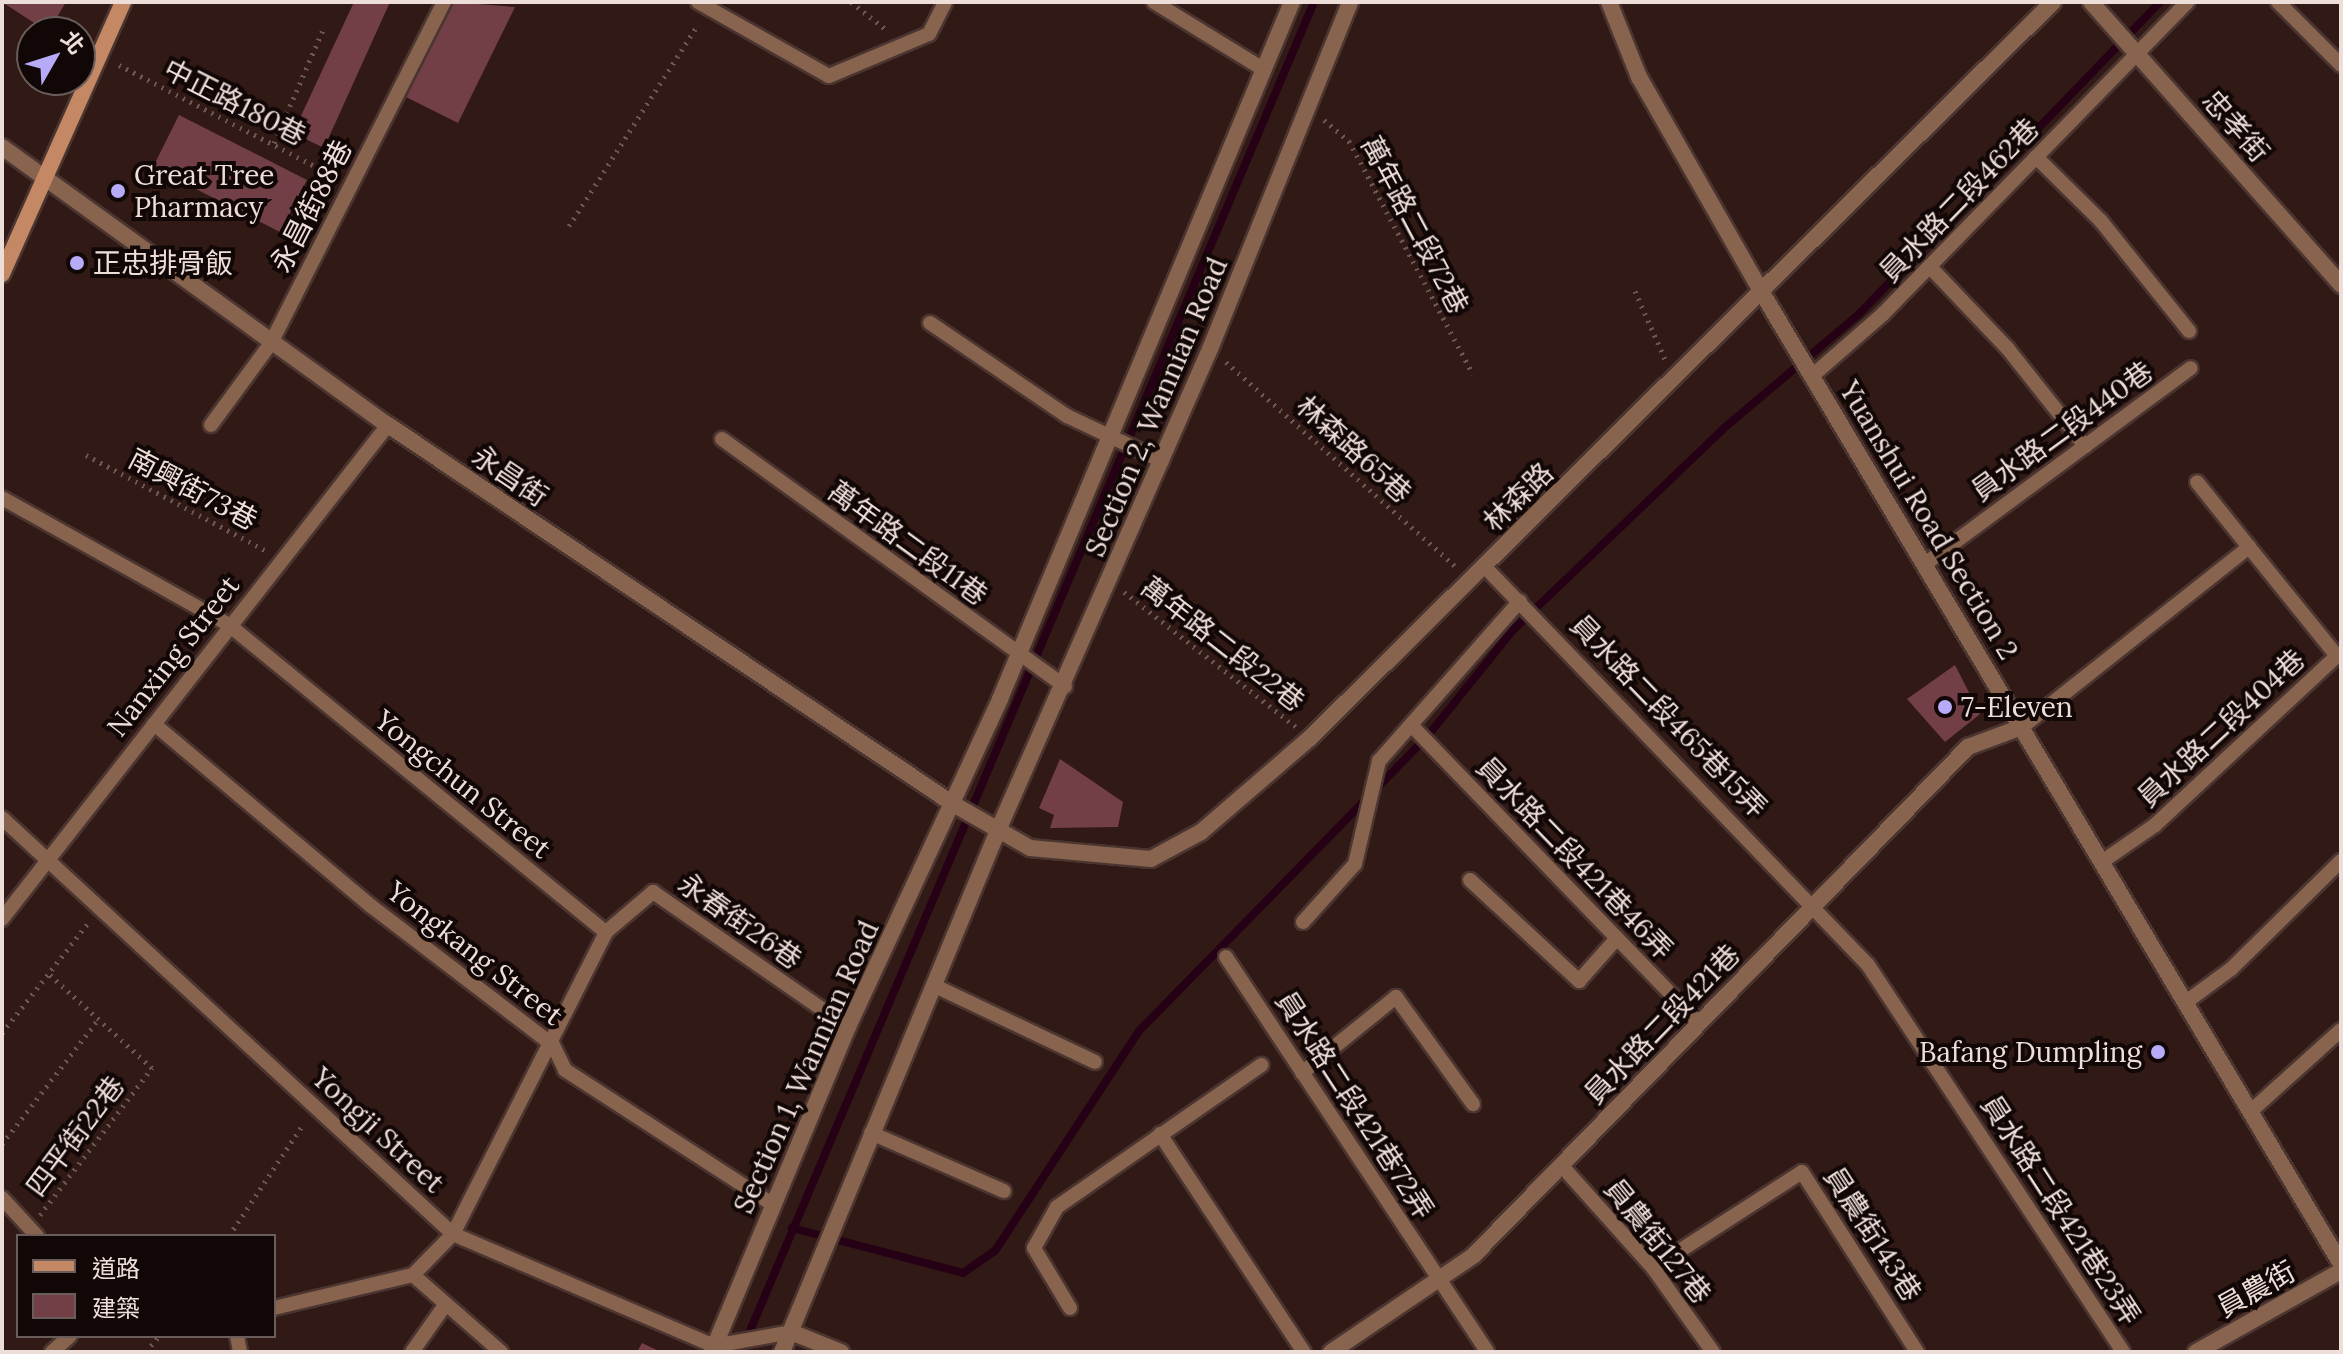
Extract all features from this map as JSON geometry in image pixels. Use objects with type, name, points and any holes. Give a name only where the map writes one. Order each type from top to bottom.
[{"type":"street","points":[[2,274],[123,2]]},
{"type":"street","name":"Section 2, Wannian Road","points":[[953,804],[1017,656],[1105,437],[1292,2]]},
{"type":"street","name":"Section 2, Wannian Road","points":[[999,828],[1065,686],[1210,349],[1350,2]]},
{"type":"street","name":"Yuanshui Road Section 2","points":[[1609,2],[1639,77],[1764,296],[2341,1264]]},
{"type":"street","name":"林森路","points":[[953,804],[1050,853],[1151,859],[1201,832],[1310,738],[1764,296],[2053,2]]},
{"type":"street","name":"忠孝街","points":[[2091,2],[2341,285]]},
{"type":"street","name":"永昌街","points":[[2,147],[388,425],[953,804]]},
{"type":"street","name":"員水路二段421巷","points":[[1331,1352],[1439,1283],[1561,1165],[1968,747],[2022,727]]},
{"type":"street","name":"Section 1, Wannian Road","points":[[713,1349],[848,1027],[953,804]]},
{"type":"street","points":[[782,1352],[999,828]]},
{"type":"street","name":"員農街","points":[[2196,1352],[2341,1271]]},
{"type":"street","points":[[791,1332],[841,1352]]},
{"type":"lane","name":"永昌街88巷","points":[[211,425],[271,343],[444,2]]},
{"type":"lane","points":[[703,5],[829,76],[929,34],[945,2]]},
{"type":"lane","points":[[1154,2],[1263,69]]},
{"type":"lane","name":"員水路二段462巷","points":[[1812,376],[1930,267],[2188,2]]},
{"type":"lane","points":[[2278,2],[2341,65]]},
{"type":"lane","points":[[2036,157],[2101,221],[2189,331]]},
{"type":"lane","points":[[1930,267],[2008,349],[2085,446]]},
{"type":"lane","points":[[930,323],[1105,437],[1162,461]]},
{"type":"lane","name":"員水路二段440巷","points":[[1925,564],[2191,368]]},
{"type":"lane","name":"Nanxing Street","points":[[2,919],[388,425]]},
{"type":"lane","name":"萬年路二段11巷","points":[[722,439],[1017,656],[1065,686]]},
{"type":"lane","points":[[2022,727],[2249,547],[2197,482]]},
{"type":"lane","name":"Yongchun Street","points":[[2,498],[229,625],[606,932]]},
{"type":"lane","name":"員水路二段404巷","points":[[2103,861],[2155,825],[2337,656],[2249,547]]},
{"type":"lane","name":"員水路二段465巷15弄","points":[[1484,566],[1815,903]]},
{"type":"lane","points":[[1303,922],[1355,864],[1379,761],[1414,728],[1520,601]]},
{"type":"lane","name":"Yongkang Street","points":[[154,724],[371,906],[553,1045],[565,1070],[774,1205]]},
{"type":"lane","name":"員水路二段421巷46弄","points":[[1414,728],[1699,1023]]},
{"type":"lane","name":"Yongji Street","points":[[2,818],[453,1234],[713,1349]]},
{"type":"lane","points":[[2186,1002],[2231,969],[2341,861]]},
{"type":"lane","points":[[1470,880],[1579,981],[1617,938]]},
{"type":"lane","name":"永春街26巷","points":[[606,932],[653,892],[848,1027]]},
{"type":"lane","name":"員水路二段421巷23弄","points":[[1815,903],[1868,965],[2123,1352]]},
{"type":"lane","points":[[276,1308],[413,1275],[453,1234],[553,1045],[606,932]]},
{"type":"lane","name":"員水路二段421巷72弄","points":[[1226,957],[1487,1352]]},
{"type":"lane","points":[[935,986],[1095,1062]]},
{"type":"lane","points":[[1302,1073],[1396,997],[1473,1104]]},
{"type":"lane","points":[[2251,1111],[2341,1030]]},
{"type":"lane","points":[[1070,1308],[1034,1248],[1057,1207],[1261,1065]]},
{"type":"lane","points":[[871,1133],[1004,1191]]},
{"type":"lane","points":[[1160,1134],[1304,1352]]},
{"type":"lane","name":"員農街127巷","points":[[1561,1165],[1653,1268],[1713,1352]]},
{"type":"lane","name":"員農街143巷","points":[[1653,1268],[1802,1172],[1917,1352]]},
{"type":"lane","points":[[2,1198],[34,1232]]},
{"type":"lane","points":[[413,1275],[443,1308],[501,1352]]},
{"type":"lane","points":[[412,1352],[443,1308]]},
{"type":"lane","points":[[713,1349],[791,1332]]},
{"type":"lane","points":[[52,1352],[68,1338]]},
{"type":"path","points":[[851,2],[906,45]]},
{"type":"path","points":[[569,226],[703,5]]},
{"type":"path","points":[[274,143],[323,30]]},
{"type":"path","name":"中正路180巷","points":[[100,55],[351,185]]},
{"type":"path","name":"萬年路二段72巷","points":[[1306,110],[1349,141],[1473,374]]},
{"type":"path","points":[[1635,291],[1675,381]]},
{"type":"path","name":"林森路65巷","points":[[1210,349],[1470,580]]},
{"type":"path","name":"南興街73巷","points":[[86,455],[282,559]]},
{"type":"path","name":"萬年路二段22巷","points":[[1111,581],[1310,738]]},
{"type":"path","points":[[2,1033],[99,909]]},
{"type":"path","points":[[2,1144],[98,1020],[48,973]]},
{"type":"path","name":"四平街22巷","points":[[34,1232],[152,1068],[98,1020]]},
{"type":"path","points":[[230,1234],[314,1106]]},
{"type":"building","points":[[2,2],[66,2],[58,16],[23,16]]},
{"type":"building","points":[[354,2],[390,2],[324,148],[293,133]]},
{"type":"building","points":[[452,2],[515,7],[458,123],[406,97]]},
{"type":"building","points":[[179,115],[307,180],[280,232],[153,167]]},
{"type":"building","name":"7-Eleven","points":[[1955,665],[1980,714],[1945,742],[1907,699]]},
{"type":"building","points":[[1060,759],[1123,802],[1118,827],[1050,828],[1054,815],[1039,808]]},
{"type":"building","points":[[642,1343],[661,1352],[637,1352]]},
{"type":"waterway","points":[[741,1352],[1314,2]]},
{"type":"waterway","points":[[792,1228],[963,1273],[995,1251],[1139,1031],[1426,738],[1513,630],[1723,429],[1858,315],[2160,2]]},
{"type":"place","name":"Great Tree Pharmacy","points":[[118,191]]},
{"type":"place","name":"正忠排骨飯","points":[[77,263]]},
{"type":"place","name":"7-Eleven","points":[[1945,707]]},
{"type":"place","name":"Bafang Dumpling","points":[[2158,1052]]}]
